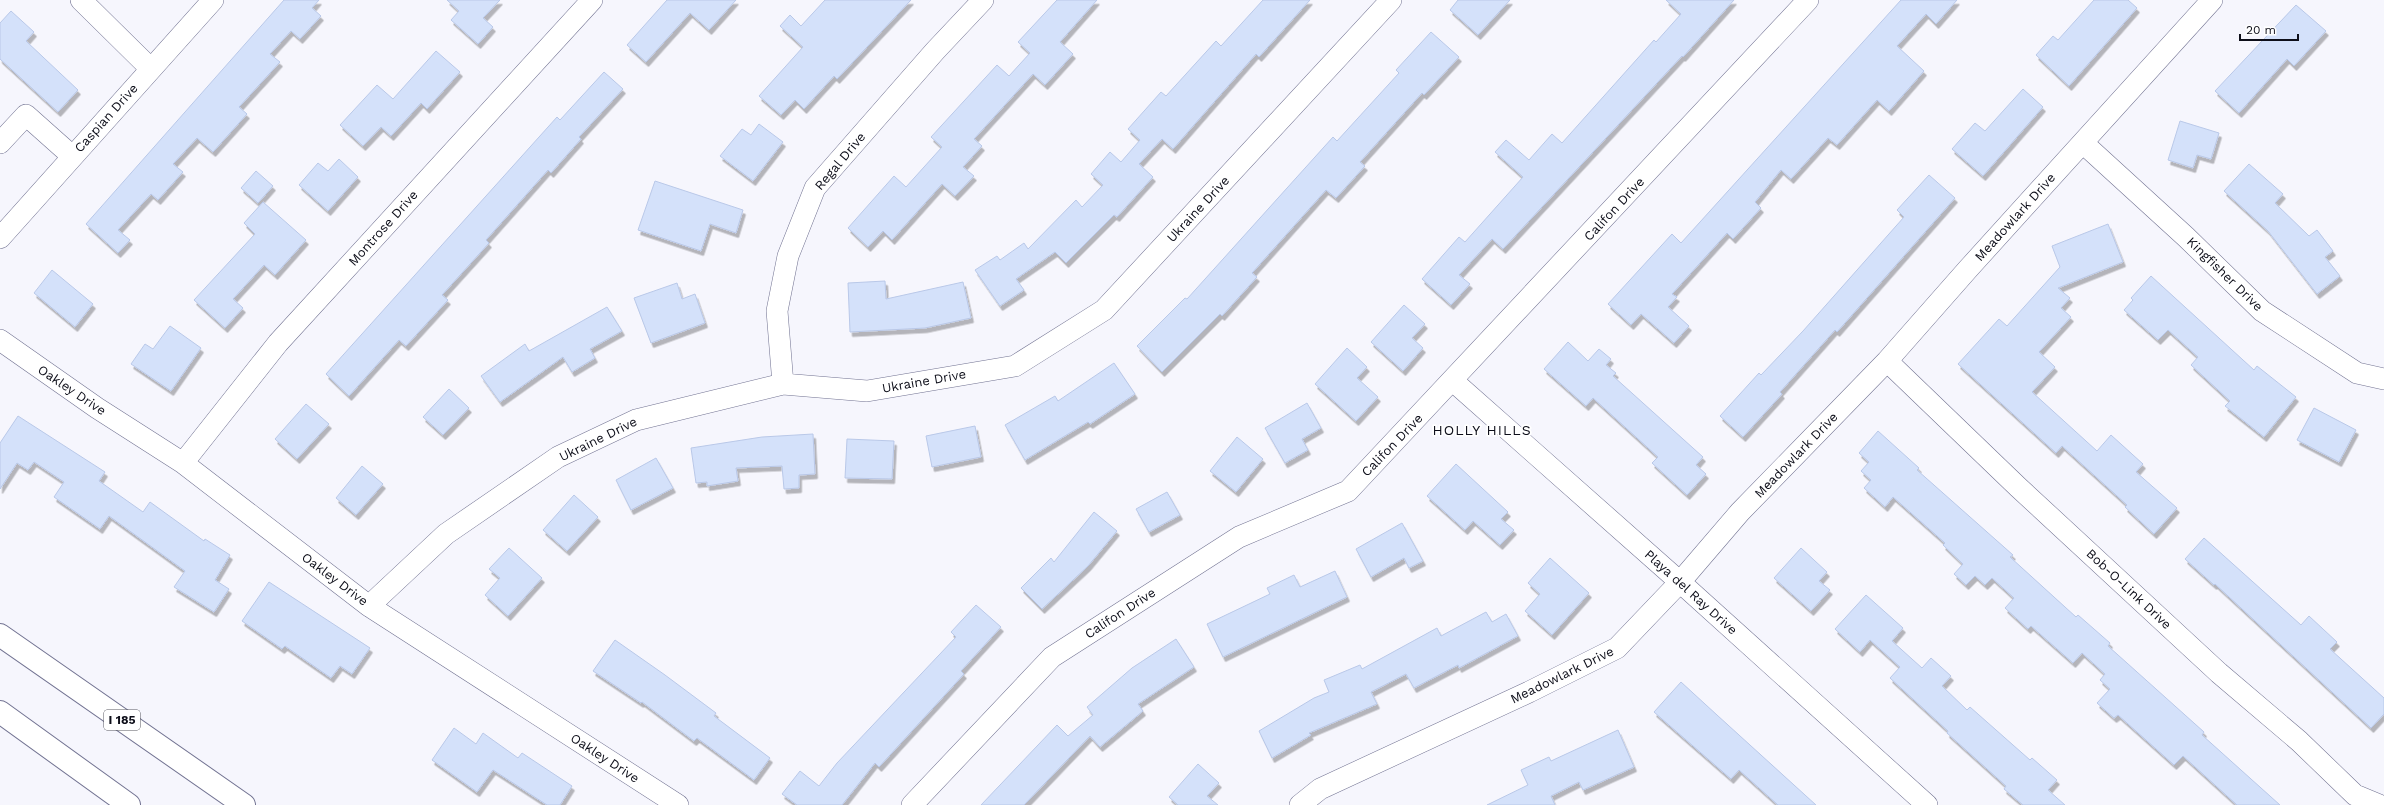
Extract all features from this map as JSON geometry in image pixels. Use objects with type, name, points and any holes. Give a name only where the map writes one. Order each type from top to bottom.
[{"type":"highway","name":"I 185","points":[[0,635],[244,805]]},
{"type":"highway","points":[[0,712],[129,805]]},
{"type":"street","points":[[81,0],[151,69]]},
{"type":"street","name":"Caspian Drive","points":[[0,238],[213,0]]},
{"type":"street","name":"Montrose Drive","points":[[183,463],[278,343],[592,0]]},
{"type":"street","name":"Regal Drive","points":[[783,384],[777,311],[788,256],[815,188],[983,0]]},
{"type":"street","name":"Ukraine Drive","points":[[369,606],[446,534],[558,457],[636,420],[783,384],[867,391],[1015,366],[1104,310],[1391,0]]},
{"type":"street","name":"Califon Drive","points":[[912,805],[1052,657],[1239,537],[1348,491],[1453,381],[1808,0]]},
{"type":"street","name":"Meadowlark Drive","points":[[1300,805],[1320,789],[1529,692],[1617,648],[1680,582],[1740,512],[1888,361],[1968,269],[2212,0]]},
{"type":"street","points":[[0,143],[26,115],[72,156]]},
{"type":"street","name":"Kingfisher Drive","points":[[2083,143],[2186,237],[2262,310],[2357,373],[2384,379]]},
{"type":"street","name":"Oakley Drive","points":[[0,340],[97,408],[183,463],[369,606],[678,805]]},
{"type":"street","name":"Bob-O-Link Drive","points":[[1888,361],[2018,487],[2219,673],[2299,741],[2355,795],[2379,805]]},
{"type":"street","name":"Playa del Ray Drive","points":[[1453,381],[1680,582],[1927,805]]},
{"type":"building","points":[[284,0],[319,0],[312,8],[321,16],[300,39],[291,31],[270,54],[280,62],[239,107],[247,114],[213,152],[197,138],[173,164],[183,172],[158,200],[151,194],[118,230],[130,240],[118,253],[86,224]]},
{"type":"building","points":[[447,0],[500,0],[483,18],[493,27],[478,44],[451,20],[459,11]]},
{"type":"building","points":[[667,0],[736,0],[709,30],[690,13],[646,62],[627,45]]},
{"type":"building","points":[[825,0],[911,0],[837,79],[834,76],[804,109],[795,100],[781,115],[759,96],[803,47],[780,26],[790,15],[801,26]]},
{"type":"building","points":[[1057,0],[1097,0],[1060,42],[1073,54],[1045,85],[1033,74],[974,139],[982,146],[963,167],[974,176],[955,196],[942,184],[892,240],[883,231],[868,247],[848,228],[894,176],[906,187],[942,147],[931,137],[997,65],[1009,76],[1030,53],[1018,42]]},
{"type":"building","points":[[1263,0],[1310,0],[1259,57],[1256,54],[1173,149],[1162,139],[1139,164],[1153,177],[1117,217],[1114,215],[1066,263],[1055,252],[1016,279],[1024,290],[1000,306],[975,270],[997,256],[1000,260],[1024,243],[1028,249],[1076,200],[1082,207],[1103,185],[1091,174],[1110,152],[1121,162],[1140,140],[1128,129],[1161,92],[1166,96],[1216,41],[1221,46]]},
{"type":"building","points":[[1458,0],[1510,0],[1478,35],[1450,10]]},
{"type":"building","points":[[1666,0],[1734,0],[1683,57],[1682,56],[1503,249],[1492,239],[1459,275],[1470,284],[1451,305],[1422,279],[1459,237],[1465,242],[1523,177],[1495,152],[1506,140],[1529,160],[1552,134],[1562,143],[1654,40],[1656,42],[1681,14]]},
{"type":"building","points":[[1901,0],[1957,0],[1936,24],[1926,14],[1897,46],[1924,71],[1889,111],[1877,100],[1837,145],[1828,138],[1791,179],[1781,170],[1755,202],[1761,208],[1733,239],[1727,233],[1672,294],[1677,297],[1668,307],[1689,326],[1674,343],[1641,314],[1631,325],[1608,304],[1672,234],[1681,243]]},
{"type":"building","points":[[2094,0],[2128,0],[2137,8],[2069,86],[2036,55],[2053,36],[2058,40]]},
{"type":"building","points":[[2296,5],[2326,31],[2294,66],[2287,59],[2239,113],[2215,91]]},
{"type":"building","points":[[11,11],[34,32],[26,41],[78,90],[58,112],[0,59],[0,23]]},
{"type":"building","points":[[1431,32],[1459,57],[1424,95],[1422,93],[1360,162],[1365,166],[1336,198],[1326,190],[1252,273],[1257,277],[1222,316],[1220,314],[1162,372],[1137,346],[1185,298],[1187,299],[1333,137],[1337,141],[1399,73],[1396,70]]},
{"type":"building","points":[[436,51],[460,72],[427,109],[421,103],[391,136],[381,127],[363,146],[340,125],[377,85],[393,99]]},
{"type":"building","points":[[604,72],[623,89],[579,137],[581,139],[551,173],[548,170],[486,240],[489,243],[442,295],[448,300],[406,346],[399,340],[349,396],[326,374],[557,117],[560,120]]},
{"type":"building","points":[[2023,89],[2043,107],[1983,176],[1952,149],[1975,123],[1985,131]]},
{"type":"building","points":[[2180,121],[2219,133],[2211,159],[2197,155],[2193,168],[2168,160]]},
{"type":"building","points":[[759,124],[783,142],[753,181],[720,156],[742,129],[751,135]]},
{"type":"building","points":[[339,159],[358,177],[328,211],[299,185],[318,163],[328,171]]},
{"type":"building","points":[[2249,164],[2283,194],[2275,203],[2309,236],[2317,230],[2333,251],[2325,257],[2340,276],[2317,294],[2268,231],[2224,191]]},
{"type":"building","points":[[256,171],[273,186],[258,203],[241,188]]},
{"type":"building","points":[[1929,175],[1955,198],[1837,332],[1835,330],[1780,392],[1782,394],[1743,437],[1720,416],[1759,373],[1761,375],[1803,331],[1904,217],[1897,210]]},
{"type":"building","points":[[655,181],[743,210],[736,233],[710,224],[701,251],[638,230]]},
{"type":"building","points":[[263,202],[306,240],[275,275],[264,265],[233,299],[243,308],[225,328],[194,300],[255,234],[244,223]]},
{"type":"building","points":[[2108,224],[2123,262],[2058,288],[2070,298],[2061,308],[2071,317],[2039,352],[2055,367],[2032,392],[2097,451],[2111,435],[2143,464],[2136,472],[2177,508],[2154,534],[2125,507],[2127,505],[2062,446],[2056,453],[1958,364],[1999,319],[2007,326],[2060,267],[2052,246]]},
{"type":"building","points":[[52,270],[93,304],[75,327],[34,293]]},
{"type":"building","points":[[2151,276],[2254,370],[2257,366],[2296,397],[2264,437],[2225,406],[2230,401],[2191,365],[2198,357],[2168,330],[2158,340],[2124,310],[2133,300],[2131,298]]},
{"type":"building","points":[[885,281],[886,299],[963,282],[971,318],[925,328],[850,332],[848,283]]},
{"type":"building","points":[[677,283],[682,299],[695,294],[705,323],[651,343],[634,298]]},
{"type":"building","points":[[1404,305],[1425,324],[1412,338],[1423,348],[1403,371],[1371,342]]},
{"type":"building","points":[[607,307],[622,331],[590,349],[595,358],[572,372],[563,357],[500,402],[481,376],[525,344],[529,351]]},
{"type":"building","points":[[170,326],[201,348],[171,391],[131,364],[145,344],[153,349]]},
{"type":"building","points":[[1568,342],[1588,361],[1599,349],[1611,359],[1606,365],[1616,373],[1613,376],[1703,457],[1696,465],[1706,474],[1687,495],[1652,463],[1658,457],[1593,398],[1586,406],[1544,369]]},
{"type":"building","points":[[1347,348],[1367,367],[1357,378],[1378,397],[1356,421],[1315,384]]},
{"type":"building","points":[[1114,363],[1135,394],[1090,424],[1088,422],[1025,460],[1005,425],[1055,396],[1058,401]]},
{"type":"building","points":[[449,389],[469,408],[443,435],[423,417]]},
{"type":"building","points":[[1307,403],[1321,428],[1302,439],[1308,450],[1285,463],[1265,428]]},
{"type":"building","points":[[306,404],[329,424],[297,459],[275,439]]},
{"type":"building","points":[[2314,408],[2356,430],[2339,462],[2297,440]]},
{"type":"building","points":[[18,416],[105,472],[99,481],[143,512],[150,502],[204,541],[205,539],[230,555],[215,580],[229,589],[214,612],[174,587],[185,571],[109,516],[100,529],[54,497],[64,482],[34,462],[28,470],[17,463],[0,489],[0,443]]},
{"type":"building","points":[[975,426],[981,457],[932,467],[926,436]]},
{"type":"building","points":[[1878,431],[1919,468],[1917,470],[2013,555],[2010,557],[2076,617],[2078,615],[2110,643],[2108,646],[2204,732],[2202,735],[2280,805],[2237,805],[2183,756],[2174,765],[2118,715],[2114,718],[2097,703],[2110,689],[2100,680],[2105,674],[2082,653],[2073,663],[2031,626],[2028,629],[2005,608],[2014,598],[1992,578],[1985,585],[1975,576],[1966,585],[1954,574],[1963,564],[1943,545],[1945,543],[1893,497],[1885,507],[1864,488],[1871,480],[1861,471],[1869,462],[1859,453]]},
{"type":"building","points":[[813,434],[815,474],[799,475],[799,488],[784,489],[782,466],[736,468],[738,481],[707,486],[707,482],[696,483],[691,448],[762,437]]},
{"type":"building","points":[[1237,437],[1263,459],[1236,492],[1210,471]]},
{"type":"building","points":[[847,439],[894,441],[892,479],[845,478]]},
{"type":"building","points":[[656,458],[673,488],[631,510],[616,480]]},
{"type":"building","points":[[1456,464],[1508,512],[1501,519],[1514,530],[1500,545],[1473,521],[1465,530],[1427,496]]},
{"type":"building","points":[[362,466],[383,484],[356,515],[336,498]]},
{"type":"building","points":[[1167,492],[1180,515],[1149,532],[1136,509]]},
{"type":"building","points":[[574,495],[598,517],[567,551],[543,530]]},
{"type":"building","points":[[1094,512],[1117,531],[1088,566],[1042,609],[1021,588],[1051,558],[1054,562]]},
{"type":"building","points":[[1402,523],[1423,561],[1409,568],[1404,558],[1371,577],[1356,549]]},
{"type":"building","points":[[2204,538],[2301,625],[2309,616],[2337,642],[2330,649],[2384,698],[2384,714],[2371,728],[2215,584],[2214,585],[2185,559]]},
{"type":"building","points":[[509,548],[542,578],[508,616],[485,595],[500,578],[489,569]]},
{"type":"building","points":[[1801,548],[1827,572],[1819,581],[1830,590],[1811,611],[1774,578]]},
{"type":"building","points":[[1550,558],[1589,593],[1552,635],[1525,611],[1540,594],[1528,583]]},
{"type":"building","points":[[1335,571],[1347,597],[1223,657],[1207,624],[1270,594],[1267,588],[1294,575],[1300,587]]},
{"type":"building","points":[[269,582],[370,648],[352,674],[340,666],[331,678],[285,646],[282,649],[242,621]]},
{"type":"building","points":[[1866,595],[1903,628],[1892,641],[1922,668],[1931,658],[1951,676],[1942,686],[1967,710],[1970,707],[2030,760],[2032,758],[2057,780],[2048,790],[2065,805],[2023,805],[2004,789],[2006,786],[1947,733],[1948,731],[1890,678],[1900,667],[1870,640],[1860,652],[1835,629]]},
{"type":"building","points":[[976,605],[1001,627],[961,671],[964,674],[879,767],[875,763],[842,805],[797,805],[782,794],[800,771],[819,786],[837,763],[956,637],[951,632]]},
{"type":"building","points":[[1486,612],[1492,622],[1506,614],[1518,636],[1459,668],[1458,665],[1414,688],[1406,674],[1371,692],[1377,704],[1309,733],[1311,735],[1272,758],[1259,731],[1314,698],[1329,692],[1324,680],[1360,665],[1362,669],[1437,628],[1441,636]]},
{"type":"building","points":[[1176,639],[1194,667],[1138,704],[1143,711],[1100,747],[1090,736],[1024,805],[981,805],[1057,725],[1068,736],[1093,715],[1087,707],[1132,668]]},
{"type":"building","points":[[615,640],[716,713],[714,716],[770,758],[754,780],[697,738],[694,741],[642,702],[641,703],[593,671]]},
{"type":"building","points":[[1681,682],[1816,805],[1778,805],[1739,770],[1731,779],[1654,712]]},
{"type":"building","points":[[454,728],[476,744],[483,733],[518,758],[522,753],[572,786],[560,805],[547,805],[493,770],[477,792],[432,760]]},
{"type":"building","points":[[1618,730],[1634,767],[1583,790],[1579,782],[1551,796],[1555,805],[1487,805],[1528,785],[1521,770],[1549,757],[1551,761]]},
{"type":"building","points":[[1198,764],[1219,783],[1207,796],[1218,805],[1178,805],[1169,797]]},
{"type":"district","name":"HOLLY HILLS","points":[[1482,430]]}]
